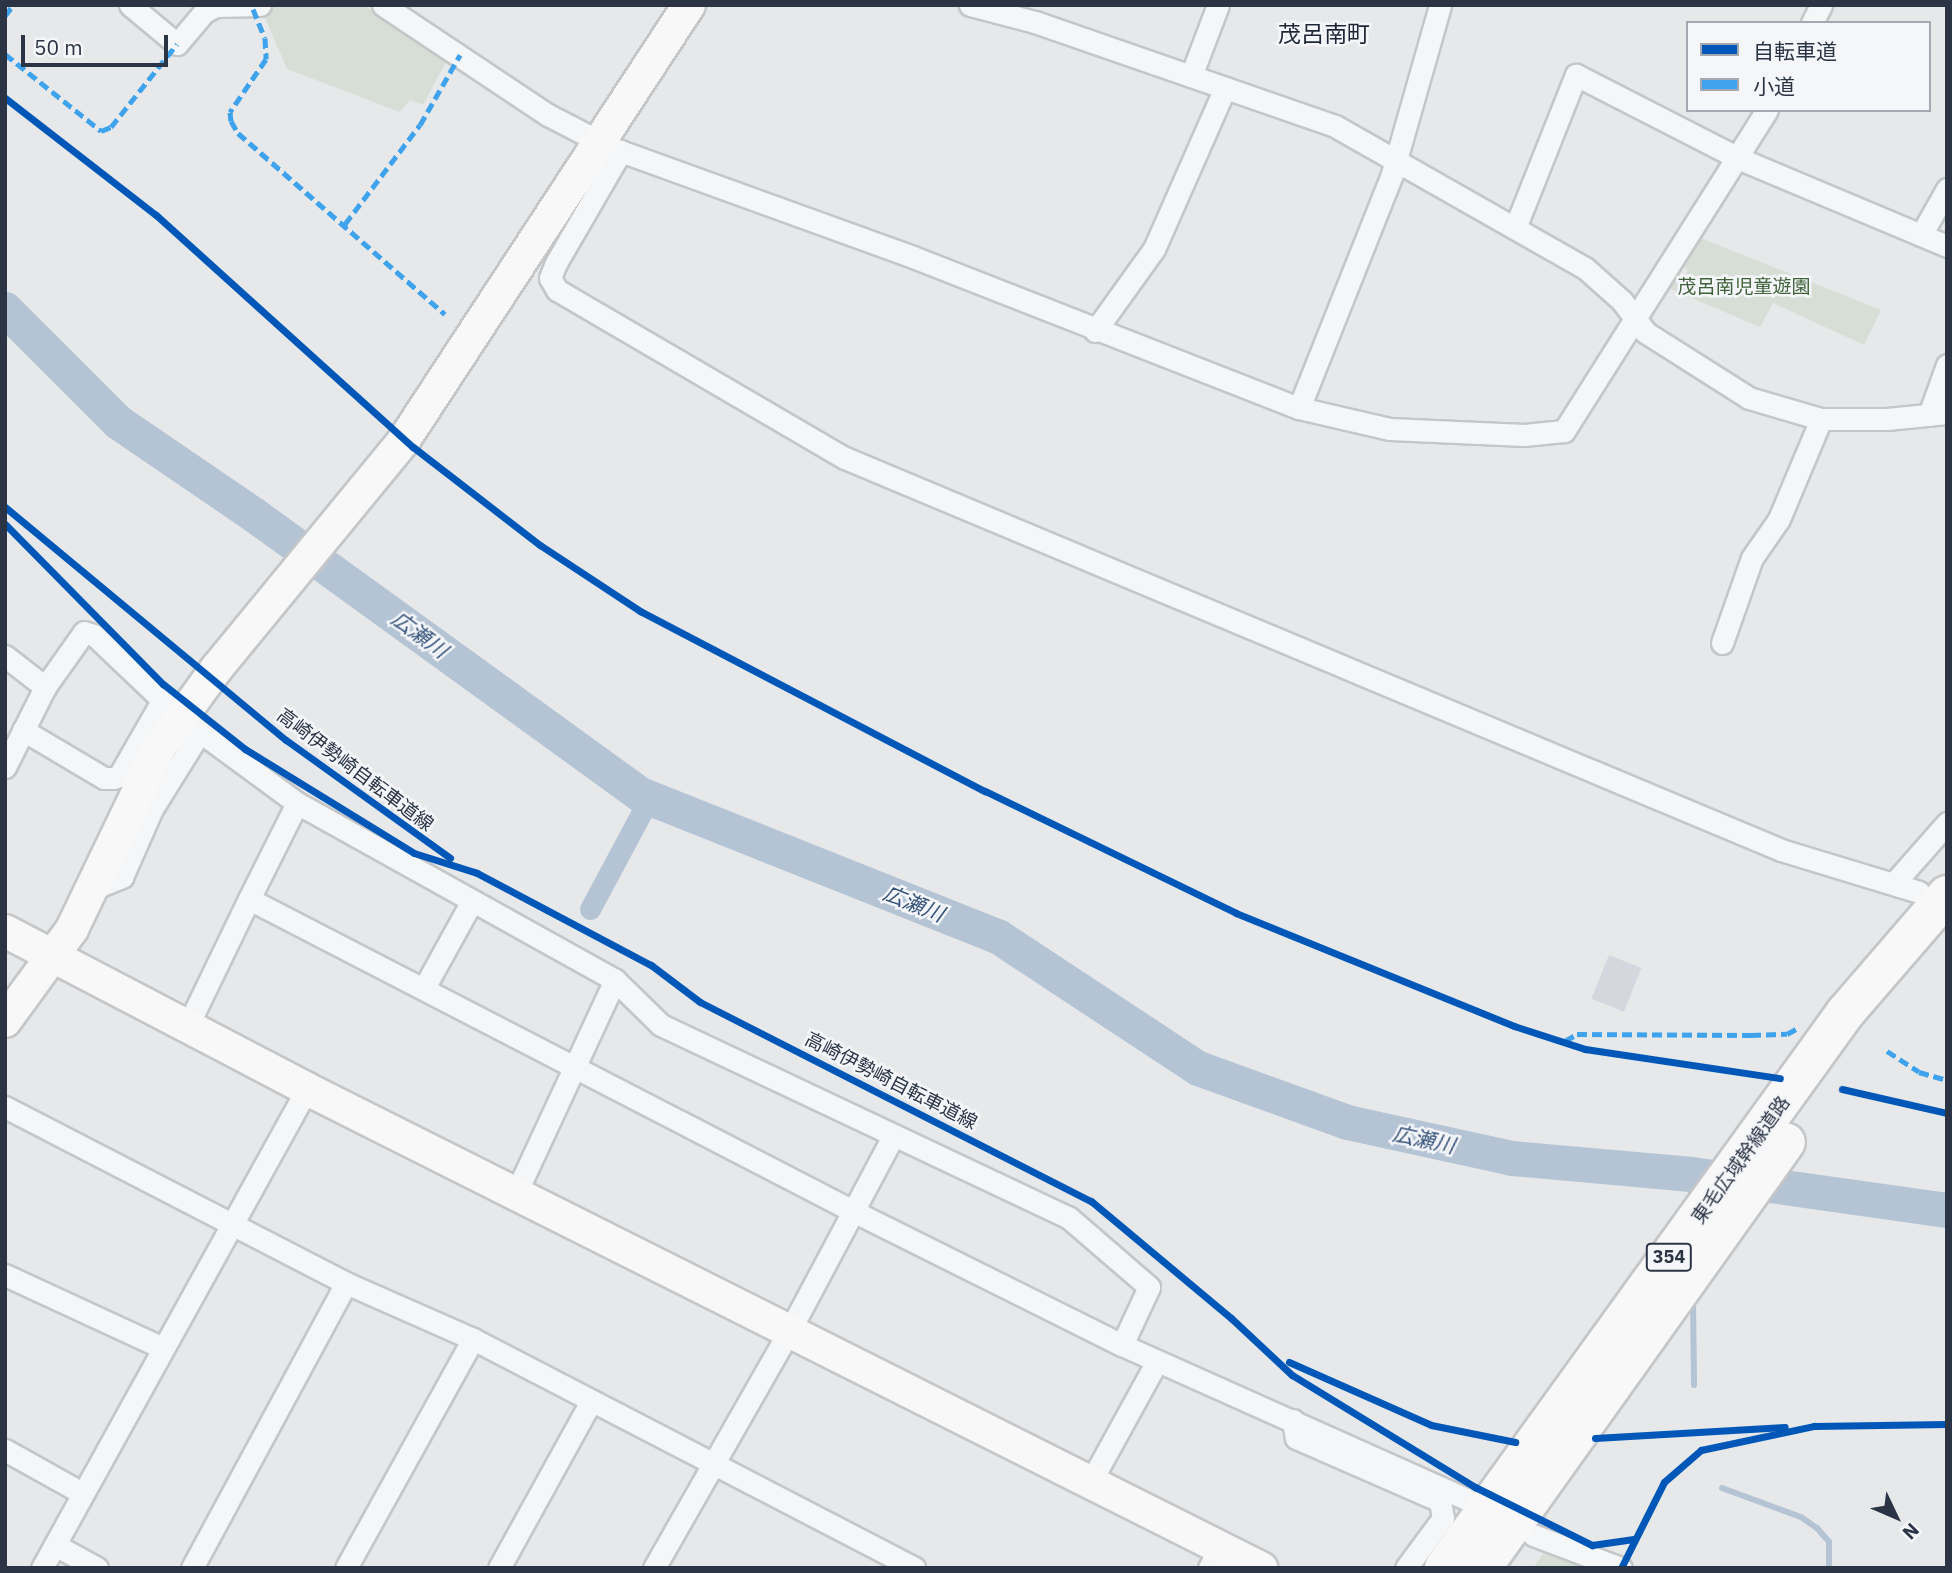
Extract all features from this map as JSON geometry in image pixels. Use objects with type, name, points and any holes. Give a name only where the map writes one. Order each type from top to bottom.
[{"type":"highway","name":"東毛広域幹線道路","points":[[1804,1094],[1845,1013],[1933,893]]},
{"type":"highway","name":"東毛広域幹線道路","points":[[1444,1568],[1566,1425],[1804,1094],[1947,931]]},
{"type":"highway","name":"東毛広域幹線道路","points":[[1482,1568],[1566,1425]]},
{"type":"street","points":[[130,5],[177,44],[204,12],[216,6],[260,5]]},
{"type":"street","points":[[383,5],[548,115],[612,148],[912,257],[1095,331],[1299,408],[1390,429],[1558,435],[1572,420],[1633,317],[1740,159],[1766,112]]},
{"type":"street","points":[[689,5],[612,148],[556,263],[551,278],[557,290],[845,458],[1781,850],[1933,893]]},
{"type":"street","points":[[970,5],[1035,22],[1335,126],[1585,268],[1645,331],[1721,384],[1773,407],[1821,418],[1938,414],[1947,365]]},
{"type":"street","points":[[1191,76],[1218,5]]},
{"type":"street","points":[[1299,408],[1395,161],[1440,5]]},
{"type":"street","points":[[1813,21],[1821,5]]},
{"type":"street","points":[[1515,228],[1576,75],[1740,159],[1947,246]]},
{"type":"street","points":[[1095,331],[1154,249],[1225,88]]},
{"type":"street","points":[[5,1021],[55,956],[159,748],[217,668],[401,443],[612,148]]},
{"type":"street","points":[[1921,235],[1947,189]]},
{"type":"street","points":[[1722,643],[1752,558],[1779,519],[1821,418]]},
{"type":"street","points":[[5,767],[23,730],[45,687],[77,638],[88,633],[166,704],[119,776],[113,778],[104,778],[23,730]]},
{"type":"street","points":[[5,656],[45,687]]},
{"type":"street","points":[[90,890],[122,877],[152,809],[197,730],[297,803],[615,980],[662,1025],[892,1138],[1068,1217],[1149,1287],[1122,1345]]},
{"type":"street","points":[[189,1023],[297,803]]},
{"type":"street","points":[[1895,882],[1947,824]]},
{"type":"street","points":[[249,899],[577,1066],[853,1211],[1122,1345],[1467,1499]]},
{"type":"street","points":[[424,988],[472,901]]},
{"type":"street","points":[[5,931],[189,1023],[307,1089],[1090,1483],[1214,1557],[1261,1568]]},
{"type":"street","points":[[516,1193],[615,980]]},
{"type":"street","points":[[42,1568],[307,1089]]},
{"type":"street","points":[[5,1107],[233,1222],[346,1283],[473,1339],[914,1568]]},
{"type":"street","points":[[654,1568],[790,1330],[892,1138]]},
{"type":"street","points":[[5,1275],[163,1349]]},
{"type":"street","points":[[192,1568],[346,1283]]},
{"type":"street","points":[[346,1568],[473,1339]]},
{"type":"street","points":[[1090,1483],[1157,1361]]},
{"type":"street","points":[[499,1568],[591,1401]]},
{"type":"street","points":[[1293,1420],[1296,1438],[1440,1502],[1443,1518],[1406,1568]]},
{"type":"street","points":[[5,1450],[82,1493]]},
{"type":"street","points":[[1533,1535],[1620,1568]]},
{"type":"street","points":[[55,1545],[97,1568]]},
{"type":"shaded area","points":[[1609,955],[1641,968],[1624,1012],[1591,999]]},
{"type":"green space","points":[[283,5],[363,5],[448,58],[423,105],[410,100],[400,112],[287,69],[265,18],[269,8]]},
{"type":"green space","name":"茂呂南児童遊園","points":[[1700,238],[1881,310],[1864,345],[1773,303],[1760,327],[1666,287],[1672,279],[1679,283],[1688,271],[1682,264]]},
{"type":"green space","points":[[1543,1554],[1587,1568],[1533,1568]]},
{"type":"waterway","name":"広瀬川","points":[[5,309],[118,422],[253,514],[640,794],[999,937],[1198,1068],[1347,1122],[1512,1158],[1691,1174],[1947,1210]]},
{"type":"waterway","points":[[590,909],[650,797]]},
{"type":"waterway","points":[[1691,1174],[1691,1198]]},
{"type":"waterway","points":[[1693,1300],[1694,1385]]},
{"type":"waterway","points":[[1722,1488],[1801,1517],[1817,1528],[1829,1542],[1829,1568]]},
{"type":"marked path","points":[[5,16],[13,5]]},
{"type":"marked path","points":[[253,9],[265,38],[266,59],[230,112],[231,121],[238,133],[445,314]]},
{"type":"marked path","points":[[5,54],[101,131],[111,127],[177,44]]},
{"type":"marked path","points":[[345,224],[420,125],[460,55]]},
{"type":"marked path","points":[[1565,1041],[1577,1034],[1751,1035],[1787,1034],[1798,1028]]},
{"type":"marked path","points":[[1887,1051],[1919,1072],[1947,1080]]},
{"type":"cycle path","points":[[5,98],[156,215],[413,447],[540,545],[640,611],[985,791],[1236,913],[1514,1026],[1585,1049],[1780,1078]]},
{"type":"cycle path","name":"高崎伊勢崎自転車道線","points":[[5,507],[286,740],[450,858]]},
{"type":"cycle path","name":"高崎伊勢崎自転車道線","points":[[5,524],[163,684],[245,749],[414,853],[477,873],[651,965],[700,1002],[1091,1201],[1231,1318],[1292,1375],[1475,1487],[1592,1545],[1634,1539]]},
{"type":"cycle path","points":[[1842,1089],[1947,1113]]},
{"type":"cycle path","points":[[1289,1362],[1431,1425],[1515,1442]]},
{"type":"cycle path","points":[[1621,1568],[1664,1482],[1701,1450],[1814,1426],[1947,1424]]},
{"type":"cycle path","points":[[1595,1438],[1785,1427]]},
{"type":"district","name":"茂呂南町","points":[[1324,33]]}]
